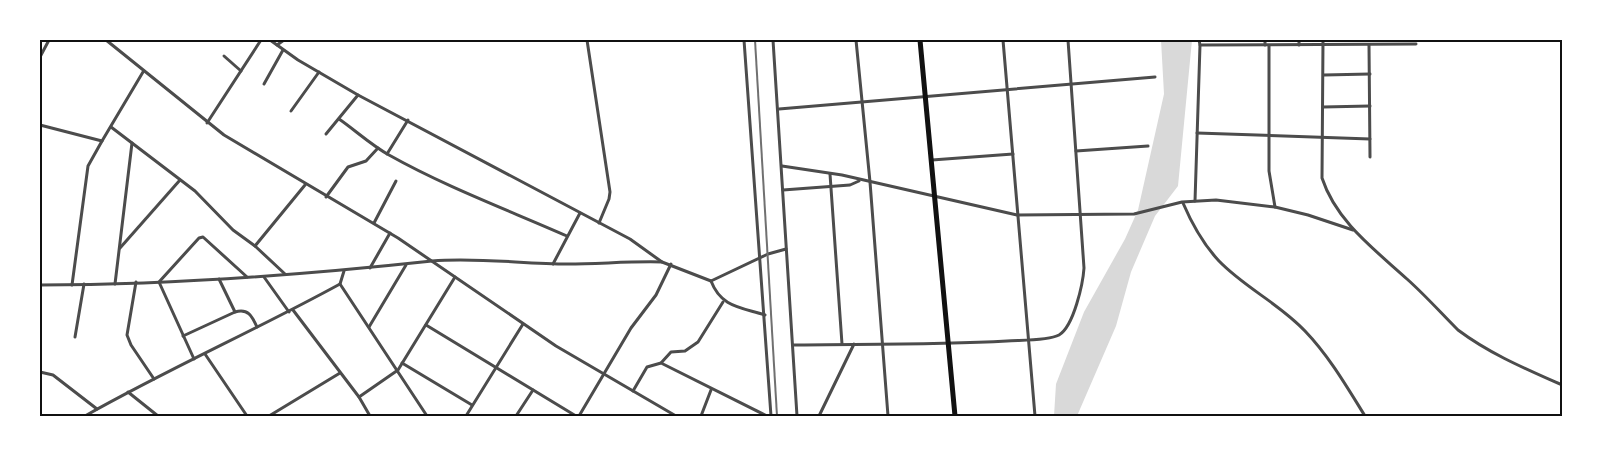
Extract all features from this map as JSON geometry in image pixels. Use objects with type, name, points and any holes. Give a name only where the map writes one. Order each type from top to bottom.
[{"type":"main road","points":[[920,40],[955,416]]},
{"type":"street","points":[[40,57],[49,40]]},
{"type":"street","points":[[106,40],[207,123],[326,197],[390,232],[523,324],[676,416]]},
{"type":"street","points":[[207,123],[261,40]]},
{"type":"street","points":[[270,40],[283,50],[358,95],[636,243],[662,262]]},
{"type":"street","points":[[277,44],[284,40]]},
{"type":"street","points":[[587,40],[610,192],[599,223]]},
{"type":"street","points":[[660,363],[711,390],[769,416],[765,315],[744,40]]},
{"type":"street","points":[[773,40],[779,109],[797,416]]},
{"type":"street","points":[[856,40],[870,182],[888,416]]},
{"type":"street","points":[[1003,40],[1027,340],[1035,416]]},
{"type":"street","points":[[793,345],[949,344],[1027,340],[1059,335],[1070,319],[1083,280],[1082,216],[1068,40]]},
{"type":"street","points":[[1195,200],[1199,40]]},
{"type":"street","points":[[1230,40],[1230,45]]},
{"type":"street","points":[[1265,40],[1267,45],[1270,137],[1269,171],[1274,207]]},
{"type":"street","points":[[1299,40],[1299,45]]},
{"type":"street","points":[[1323,40],[1324,75],[1321,170],[1326,193],[1353,230],[1458,330],[1476,343],[1507,360],[1562,385]]},
{"type":"street","points":[[1200,45],[1416,44]]},
{"type":"street","points":[[1369,45],[1370,157]]},
{"type":"street","points":[[264,84],[283,50]]},
{"type":"street","points":[[224,56],[241,72]]},
{"type":"street","points":[[72,285],[88,166],[143,72]]},
{"type":"street","points":[[291,111],[319,72]]},
{"type":"street","points":[[1324,75],[1370,74]]},
{"type":"street","points":[[779,109],[862,103],[925,95],[1155,77]]},
{"type":"street","points":[[326,134],[358,95]]},
{"type":"street","points":[[1323,107],[1370,106]]},
{"type":"street","points":[[339,118],[387,154],[499,208],[567,236]]},
{"type":"street","points":[[387,154],[408,120]]},
{"type":"street","points":[[40,125],[102,141]]},
{"type":"street","points":[[111,126],[195,191],[233,230],[256,246],[286,275]]},
{"type":"street","points":[[1197,133],[1370,139]]},
{"type":"street","points":[[115,284],[132,142]]},
{"type":"street","points":[[1076,150],[1148,146]]},
{"type":"street","points":[[326,197],[348,167],[366,161],[378,148]]},
{"type":"street","points":[[932,160],[1013,154]]},
{"type":"street","points":[[782,166],[870,182],[1017,215],[1082,216],[1134,214],[1195,200],[1243,202],[1308,214],[1353,230]]},
{"type":"street","points":[[40,170],[40,185]]},
{"type":"street","points":[[830,174],[842,344]]},
{"type":"street","points":[[120,248],[180,180]]},
{"type":"street","points":[[783,190],[850,185],[860,180]]},
{"type":"street","points":[[374,223],[396,182]]},
{"type":"street","points":[[256,246],[306,185]]},
{"type":"street","points":[[1182,202],[1206,245],[1220,262],[1288,315],[1305,331],[1330,363],[1365,416]]},
{"type":"street","points":[[553,264],[580,214]]},
{"type":"street","points":[[370,268],[390,232]]},
{"type":"street","points":[[159,282],[199,238],[203,237],[248,278]]},
{"type":"street","points":[[710,281],[760,258],[786,249]]},
{"type":"street","points":[[40,285],[115,284],[248,278],[406,266],[433,261],[503,261],[553,264],[662,262],[710,281],[714,291],[724,302],[765,315]]},
{"type":"street","points":[[426,324],[577,416],[605,374],[627,335],[656,296],[671,264]]},
{"type":"street","points":[[369,327],[406,266]]},
{"type":"street","points":[[88,415],[128,392],[291,311],[340,284],[344,271]]},
{"type":"street","points":[[359,397],[398,370],[456,276]]},
{"type":"street","points":[[263,277],[359,397],[370,416]]},
{"type":"street","points":[[220,279],[235,312]]},
{"type":"street","points":[[136,282],[126,335],[130,345],[154,379]]},
{"type":"street","points":[[159,282],[194,359]]},
{"type":"street","points":[[74,338],[84,284]]},
{"type":"street","points":[[340,284],[427,416]]},
{"type":"street","points":[[633,391],[647,367],[660,363],[671,352],[685,351],[698,342],[724,302]]},
{"type":"street","points":[[183,336],[235,312],[248,312],[257,327]]},
{"type":"street","points":[[466,416],[523,324]]},
{"type":"street","points":[[819,416],[854,344]]},
{"type":"street","points":[[205,354],[247,416]]},
{"type":"street","points":[[402,363],[472,405]]},
{"type":"street","points":[[40,372],[53,375],[97,409]]},
{"type":"street","points":[[269,416],[340,373]]},
{"type":"street","points":[[516,416],[533,390]]},
{"type":"street","points":[[701,416],[711,390]]},
{"type":"street","points":[[128,392],[158,416]]},
{"type":"shaded area","points":[[1161,40],[1192,40],[1178,186],[1155,216],[1131,272],[1116,326],[1077,416],[1054,416],[1056,384],[1084,312],[1125,239],[1138,210],[1164,94]]},
{"type":"railway","points":[[755,40],[777,416]]}]
